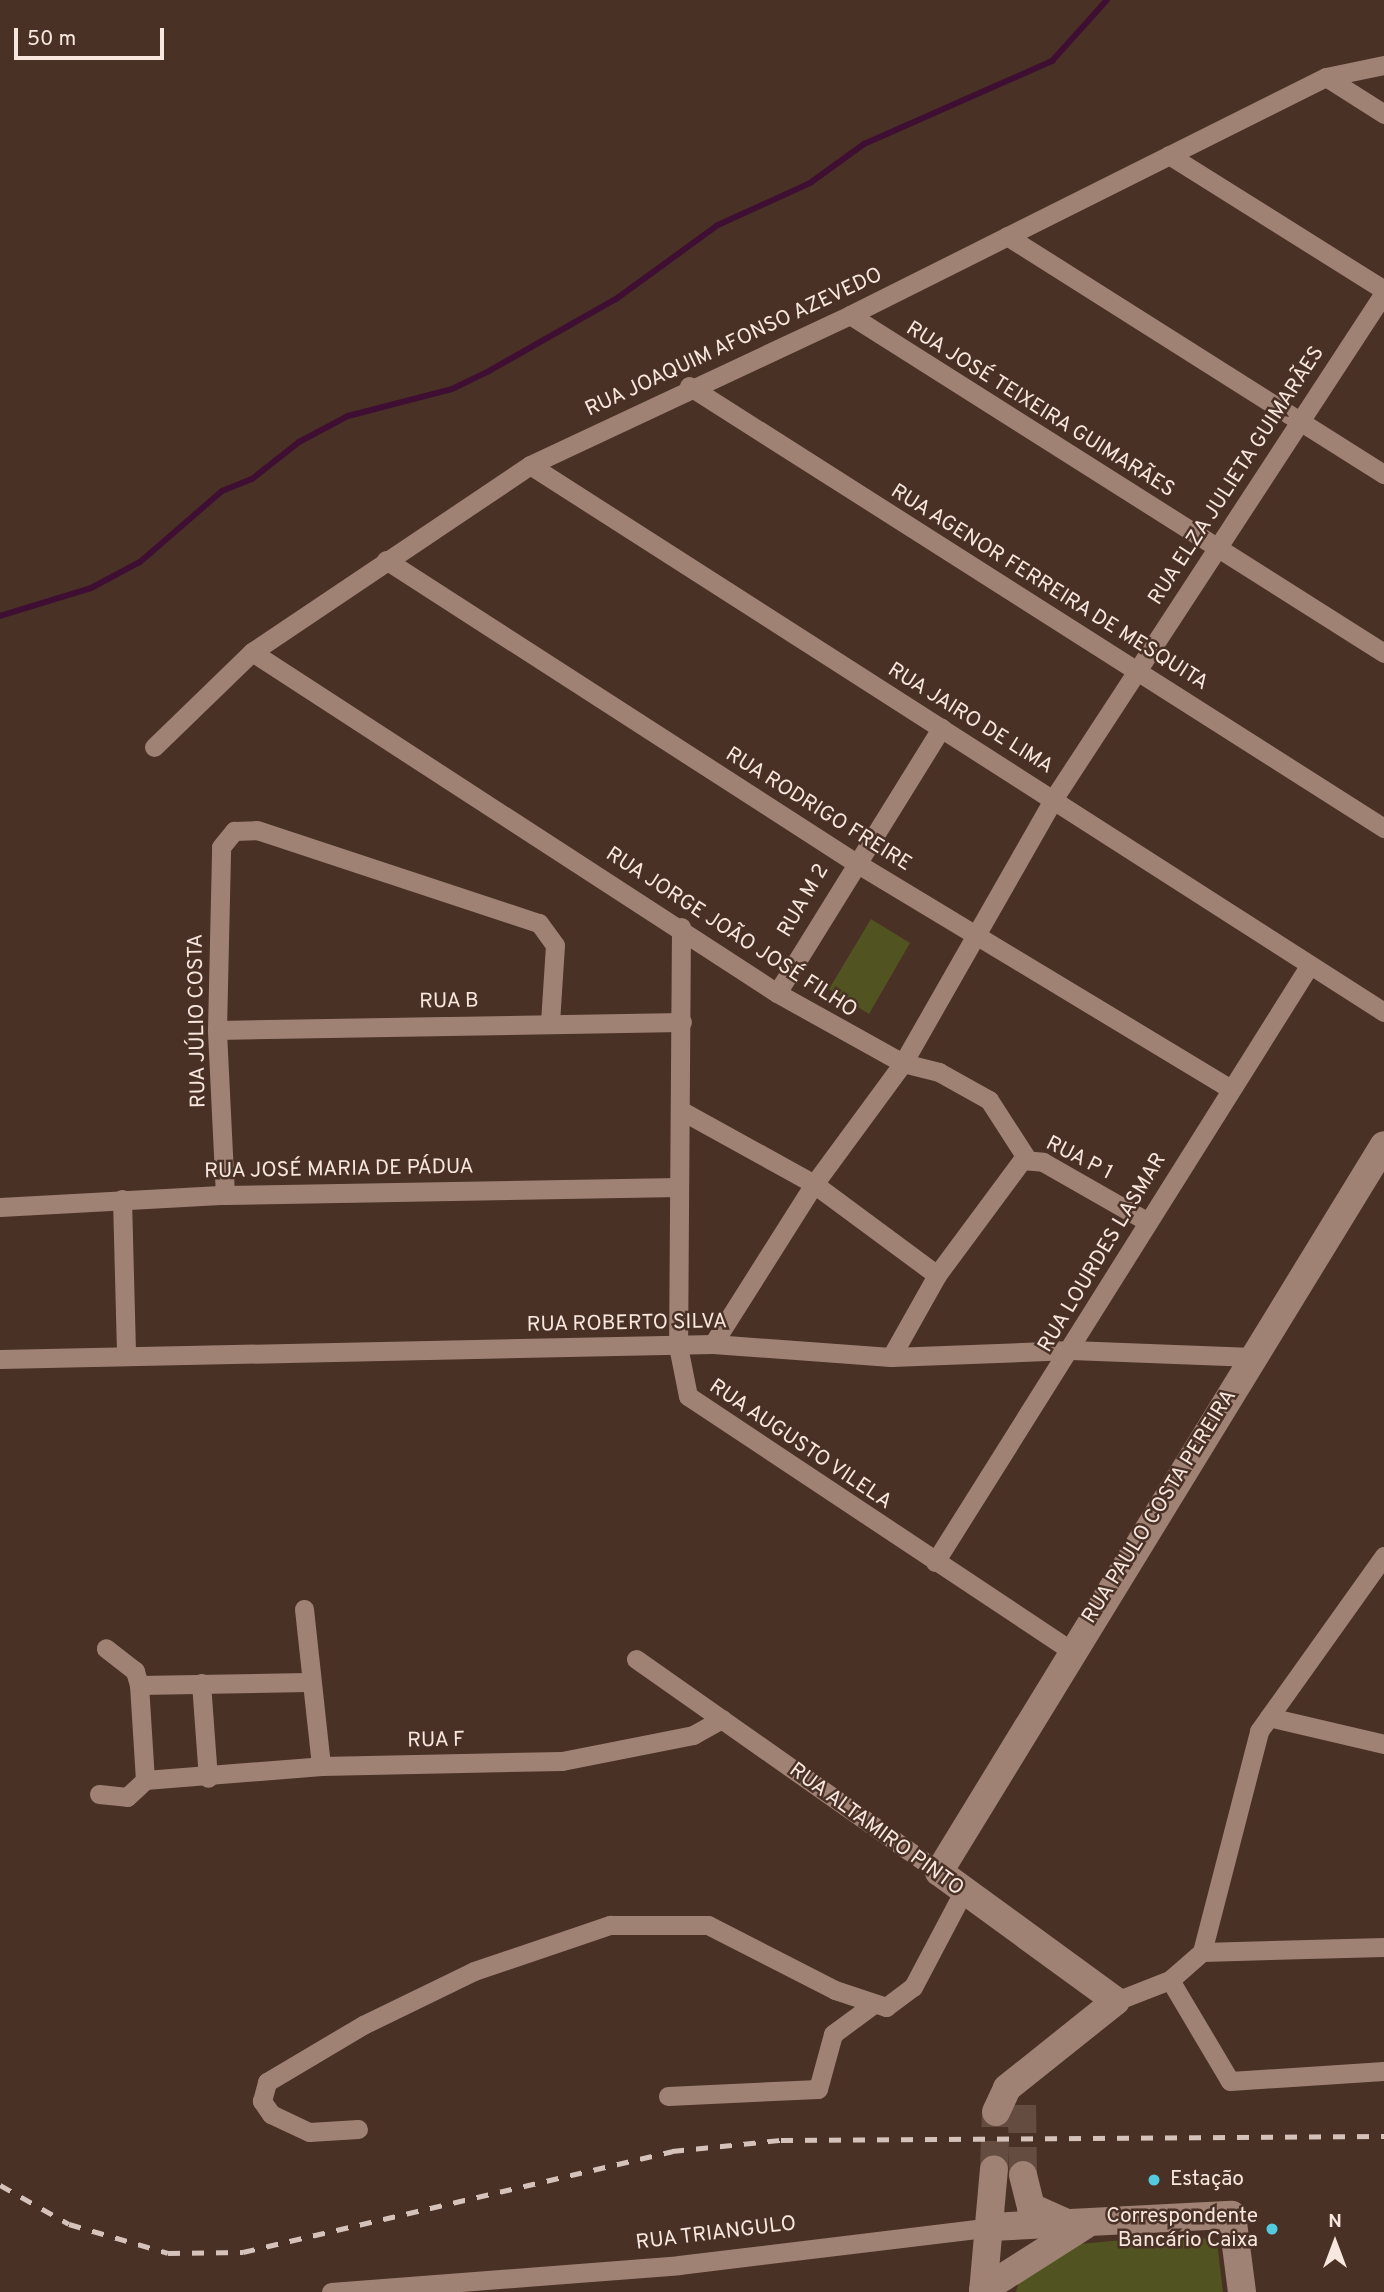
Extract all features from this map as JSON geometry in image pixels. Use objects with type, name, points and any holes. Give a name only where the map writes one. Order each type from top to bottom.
[{"type":"street","name":"RUA JOAQUIM AFONSO AZEVEDO","points":[[155,747],[252,652],[530,465],[689,386],[850,316],[1326,77],[1384,65]]},
{"type":"street","points":[[1326,77],[1384,114]]},
{"type":"street","points":[[1169,155],[1384,292]]},
{"type":"street","points":[[1007,236],[1384,474]]},
{"type":"street","name":"RUA ELZA JULIETA GUIMARÃES","points":[[903,1063],[1054,798],[1384,292]]},
{"type":"street","name":"RUA JOSÉ TEIXEIRA GUIMARÃES","points":[[850,316],[1384,653]]},
{"type":"street","name":"RUA AGENOR FERREIRA DE MESQUITA","points":[[689,386],[1384,828]]},
{"type":"street","name":"RUA JAIRO DE LIMA","points":[[530,465],[1054,798],[1384,1012]]},
{"type":"street","name":"RUA RODRIGO FREIRE","points":[[386,561],[853,861],[1231,1089]]},
{"type":"street","name":"RUA JORGE JOÃO JOSÉ FILHO","points":[[252,652],[681,927],[777,993],[903,1063],[939,1072],[989,1100],[1027,1159]]},
{"type":"street","name":"RUA M 2","points":[[777,993],[853,861],[941,728]]},
{"type":"street","name":"RUA JÚLIO COSTA","points":[[225,1195],[217,1030],[221,846],[234,831],[257,831],[539,923],[555,945],[550,1022]]},
{"type":"street","name":"RUA AUGUSTO VILELA","points":[[681,927],[682,1111],[678,1346],[688,1396],[704,1411],[1071,1650]]},
{"type":"street","name":"RUA LOURDES LASMAR","points":[[935,1562],[1071,1350],[1147,1222],[1309,965]]},
{"type":"street","name":"RUA B","points":[[217,1030],[550,1022],[682,1022]]},
{"type":"street","points":[[713,1344],[814,1184],[903,1063]]},
{"type":"street","points":[[682,1111],[814,1184],[937,1275]]},
{"type":"street","name":"RUA PAULO COSTA PEREIRA","points":[[939,1871],[1071,1650],[1384,1145]]},
{"type":"street","points":[[891,1357],[937,1275],[1010,1169],[1027,1159]]},
{"type":"street","name":"RUA P 1","points":[[1027,1159],[1048,1164],[1147,1222]]},
{"type":"street","name":"RUA JOSÉ MARIA DE PÁDUA","points":[[0,1207],[225,1195],[679,1187]]},
{"type":"street","points":[[122,1199],[126,1354]]},
{"type":"street","name":"RUA ROBERTO SILVA","points":[[0,1359],[126,1354],[713,1344],[891,1357],[1071,1350],[1253,1357]]},
{"type":"street","points":[[1009,2109],[1007,2088],[1024,2074],[1116,2000],[1170,1980],[1202,1952],[1252,1750],[1269,1717],[1384,1556]]},
{"type":"street","points":[[304,1609],[308,1682],[321,1766]]},
{"type":"street","points":[[99,1794],[127,1797],[145,1780],[139,1685],[135,1671],[106,1648]]},
{"type":"street","name":"RUA ALTAMIRO PINTO","points":[[636,1659],[939,1871],[963,1892],[1116,2000]]},
{"type":"street","points":[[139,1685],[308,1682]]},
{"type":"street","points":[[201,1683],[208,1778]]},
{"type":"street","points":[[1269,1717],[1384,1744]]},
{"type":"street","name":"RUA F","points":[[145,1780],[208,1778],[321,1766],[562,1761],[693,1735],[722,1719]]},
{"type":"street","points":[[668,2096],[818,2089],[833,2034],[870,2006],[907,1996],[963,1892]]},
{"type":"street","points":[[358,2129],[309,2132],[271,2114],[262,2101],[267,2082],[363,2025],[474,1971],[610,1925],[708,1925],[870,2006]]},
{"type":"street","points":[[1202,1952],[1384,1947]]},
{"type":"street","points":[[1170,1980],[1230,2081],[1384,2071]]},
{"type":"street","points":[[983,2291],[994,2169]]},
{"type":"street","points":[[1023,2175],[1024,2192],[1038,2215],[1086,2224]]},
{"type":"street","points":[[990,2227],[1232,2215],[1242,2292]]},
{"type":"street","points":[[983,2291],[1086,2224]]},
{"type":"street","name":"RUA TRIANGULO","points":[[331,2292],[447,2278],[679,2265],[990,2227]]},
{"type":"shaded area","points":[[871,919],[910,943],[869,1014],[829,989]]},
{"type":"shaded area","points":[[1190,2234],[1217,2242],[1223,2292],[1016,2292],[1021,2274],[1057,2246]]},
{"type":"waterway","points":[[0,616],[91,588],[140,562],[222,491],[252,479],[299,442],[348,416],[452,389],[489,371],[616,299],[718,225],[810,183],[864,144],[1052,61],[1107,0]]},
{"type":"tunnel","points":[[1022,2105],[1023,2175]]},
{"type":"tunnel","points":[[994,2169],[996,2112]]},
{"type":"railway","points":[[0,2185],[69,2224],[168,2253],[243,2252],[672,2151],[781,2140],[1384,2136]]},
{"type":"place","name":"Estação","points":[[1154,2180]]},
{"type":"place","name":"Correspondente Bancário Caixa","points":[[1272,2229]]}]
